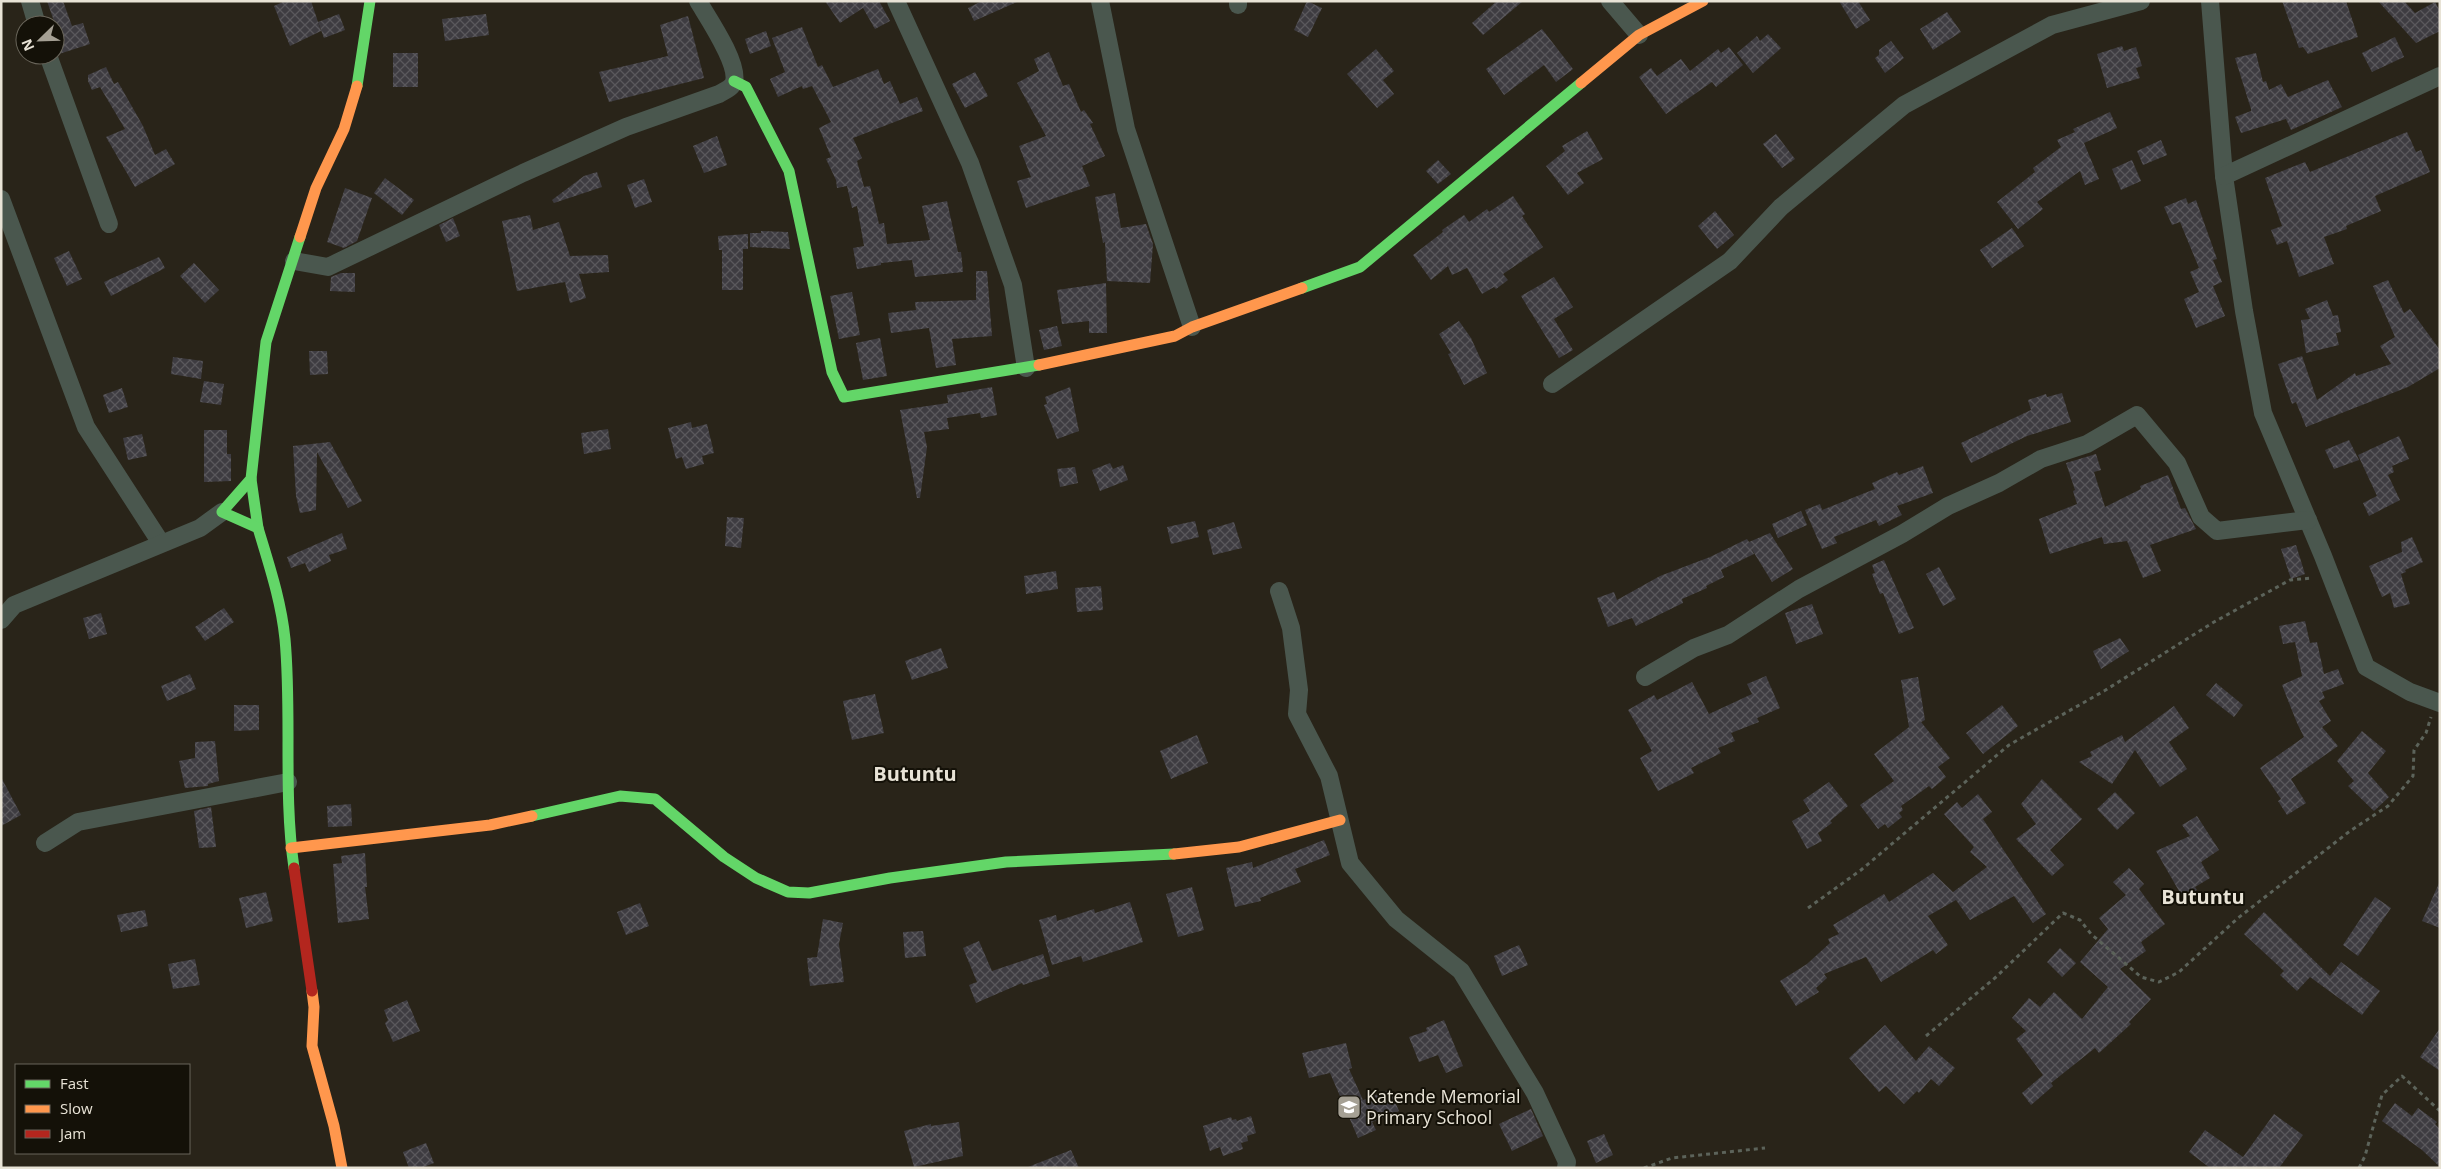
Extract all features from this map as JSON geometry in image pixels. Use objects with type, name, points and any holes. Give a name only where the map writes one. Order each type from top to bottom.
[{"type":"street","points":[[30,1],[34,15]]},
{"type":"street","points":[[342,1168],[312,1046],[314,1007],[291,848],[285,638],[279,597],[258,528],[250,478],[266,342],[294,261],[316,188],[344,129],[360,77],[370,1]]},
{"type":"street","points":[[294,261],[328,267],[523,173],[626,127],[719,94],[731,87],[734,81],[733,67],[698,1]]},
{"type":"street","points":[[896,1],[970,163],[1013,284],[1026,368]]},
{"type":"street","points":[[1100,1],[1126,129],[1192,327]]},
{"type":"street","points":[[1610,1],[1639,35]]},
{"type":"street","points":[[734,81],[746,87],[789,171],[832,372],[844,397],[1026,368],[1175,336],[1192,327],[1360,267],[1639,35],[1704,1]]},
{"type":"street","points":[[1552,384],[1730,261],[1781,207],[1904,105],[2052,25],[2141,1]]},
{"type":"street","points":[[2210,1],[2224,176],[2244,311],[2263,413],[2331,576],[2366,667],[2410,692],[2438,703]]},
{"type":"street","points":[[52,65],[109,224]]},
{"type":"street","points":[[2224,176],[2440,76]]},
{"type":"street","points":[[1,199],[86,427],[161,544]]},
{"type":"street","points":[[1645,677],[1694,648],[1728,635],[1800,589],[1902,534],[1948,506],[1999,483],[2041,459],[2087,444],[2137,415],[2177,463],[2201,517],[2218,531],[2308,520]]},
{"type":"street","points":[[1,620],[14,605],[200,528],[222,512],[250,478]]},
{"type":"street","points":[[222,512],[258,528]]},
{"type":"street","points":[[1279,591],[1291,628],[1299,690],[1297,714],[1330,776],[1350,863],[1396,919],[1461,971],[1535,1093],[1567,1162],[1566,1168]]},
{"type":"street","points":[[44,843],[78,822],[288,782]]},
{"type":"street","points":[[291,848],[490,825],[620,796],[655,799],[724,856],[756,878],[788,892],[809,893],[890,878],[1006,862],[1181,854],[1230,848],[1340,820]]},
{"type":"path","points":[[1808,908],[1861,870],[2009,745],[2104,691],[2214,622],[2290,580],[2331,576]]},
{"type":"path","points":[[1926,1036],[1996,977],[2064,913],[2080,920],[2091,934],[2141,977],[2159,982],[2179,972],[2238,918],[2350,831],[2388,806],[2413,776],[2414,750],[2426,733],[2438,703]]},
{"type":"path","points":[[2359,1168],[2365,1156],[2382,1095],[2402,1076],[2440,1111]]},
{"type":"path","points":[[1644,1168],[1672,1158],[1765,1148]]},
{"type":"building","points":[[47,1],[63,1],[72,26],[83,23],[90,44],[65,52],[65,15],[52,15]]},
{"type":"building","points":[[285,1],[311,1],[321,31],[290,46],[274,6]]},
{"type":"building","points":[[825,1],[879,1],[890,21],[875,29],[863,8],[840,23]]},
{"type":"building","points":[[982,1],[1019,1],[974,21],[968,8]]},
{"type":"building","points":[[1307,1],[1322,8],[1308,37],[1294,30]]},
{"type":"building","points":[[1497,1],[1523,1],[1483,35],[1472,23]]},
{"type":"building","points":[[1839,1],[1858,1],[1870,20],[1856,29]]},
{"type":"building","points":[[2282,1],[2346,1],[2358,37],[2308,54],[2303,47],[2299,48]]},
{"type":"building","points":[[2378,1],[2404,1],[2415,13],[2435,2],[2440,11],[2440,31],[2416,43]]},
{"type":"building","points":[[1947,12],[1961,32],[1933,50],[1920,29]]},
{"type":"building","points":[[339,14],[345,30],[324,38],[318,22]]},
{"type":"building","points":[[486,14],[489,35],[445,41],[442,19]]},
{"type":"building","points":[[688,16],[704,78],[609,102],[599,72],[668,56],[660,25]]},
{"type":"building","points":[[802,27],[818,67],[822,65],[833,87],[878,69],[884,84],[890,81],[900,104],[917,97],[923,111],[853,138],[862,158],[857,161],[864,187],[870,186],[879,224],[884,223],[887,244],[930,240],[922,206],[947,201],[958,252],[961,252],[963,272],[915,277],[912,260],[881,263],[881,265],[857,269],[853,248],[864,246],[857,206],[852,208],[847,186],[837,188],[836,180],[826,159],[831,157],[819,128],[831,122],[812,86],[803,89],[802,86],[778,97],[770,79],[785,72],[772,38]]},
{"type":"building","points":[[1542,29],[1573,69],[1556,82],[1544,65],[1504,95],[1486,69]]},
{"type":"building","points":[[766,31],[771,46],[750,54],[745,39]]},
{"type":"building","points":[[1768,34],[1781,48],[1753,73],[1737,53],[1757,36],[1760,41]]},
{"type":"building","points":[[2395,37],[2404,57],[2372,72],[2362,53]]},
{"type":"building","points":[[1891,41],[1904,58],[1885,73],[1875,58],[1879,55],[1879,50]]},
{"type":"building","points":[[2122,46],[2124,51],[2136,47],[2142,66],[2136,68],[2140,78],[2107,88],[2097,54]]},
{"type":"building","points":[[1729,47],[1743,65],[1716,87],[1712,82],[1666,114],[1639,77],[1651,68],[1657,76],[1681,59],[1690,71],[1718,49],[1721,53]]},
{"type":"building","points":[[1376,49],[1394,71],[1383,80],[1394,94],[1377,108],[1347,74]]},
{"type":"building","points":[[1049,52],[1063,86],[1069,84],[1081,112],[1084,110],[1093,123],[1090,124],[1105,156],[1082,166],[1090,186],[1026,208],[1017,181],[1031,177],[1019,146],[1046,136],[1017,83],[1039,71],[1034,59]]},
{"type":"building","points":[[393,53],[418,53],[418,87],[393,87]]},
{"type":"building","points":[[2256,53],[2263,82],[2266,81],[2269,90],[2281,84],[2288,97],[2328,80],[2342,107],[2291,130],[2286,119],[2241,133],[2235,117],[2251,111],[2251,109],[2235,58]]},
{"type":"building","points":[[106,67],[114,84],[118,82],[143,126],[155,155],[166,149],[175,164],[135,187],[106,137],[125,129],[100,87],[92,90],[88,81],[88,75]]},
{"type":"building","points":[[975,72],[988,96],[965,108],[952,84]]},
{"type":"building","points":[[2110,112],[2117,128],[2084,143],[2099,179],[2085,185],[2080,171],[2037,202],[2043,209],[2018,229],[1997,202],[2035,172],[2033,168],[2061,147],[2057,140],[2075,132],[2073,129]]},
{"type":"building","points":[[1587,131],[1603,159],[1577,173],[1584,183],[1568,195],[1546,166],[1565,151],[1562,146]]},
{"type":"building","points":[[2407,132],[2416,152],[2421,150],[2430,172],[2375,196],[2381,211],[2346,226],[2347,229],[2324,237],[2334,264],[2299,277],[2287,241],[2277,245],[2271,230],[2282,226],[2265,178],[2305,162],[2310,172]]},
{"type":"building","points":[[1776,134],[1795,159],[1782,168],[1763,144]]},
{"type":"building","points":[[717,136],[727,165],[704,173],[693,146]]},
{"type":"building","points":[[2161,140],[2167,155],[2143,165],[2137,151]]},
{"type":"building","points":[[1438,160],[1451,174],[1438,184],[1426,171]]},
{"type":"building","points":[[2132,160],[2141,181],[2121,190],[2112,169]]},
{"type":"building","points":[[597,172],[602,187],[554,203],[552,200],[584,176]]},
{"type":"building","points":[[385,178],[414,200],[402,215],[374,193]]},
{"type":"building","points":[[644,179],[652,202],[635,208],[627,185]]},
{"type":"building","points":[[345,188],[372,198],[357,241],[344,248],[327,242]]},
{"type":"building","points":[[1115,193],[1121,228],[1146,224],[1153,244],[1150,283],[1107,281],[1105,242],[1103,243],[1095,197]]},
{"type":"building","points":[[1513,196],[1525,214],[1522,216],[1543,247],[1503,274],[1508,280],[1496,289],[1494,287],[1482,294],[1467,268],[1452,275],[1448,266],[1431,280],[1413,255],[1443,232],[1442,230],[1464,215],[1469,222],[1487,209],[1489,212]]},
{"type":"building","points":[[2186,198],[2188,204],[2196,200],[2217,259],[2213,260],[2222,282],[2213,286],[2225,316],[2196,328],[2184,299],[2199,292],[2190,272],[2199,268],[2180,222],[2172,225],[2164,207]]},
{"type":"building","points":[[1715,211],[1734,235],[1717,249],[1698,226]]},
{"type":"building","points":[[530,215],[533,230],[559,222],[570,256],[608,255],[609,272],[579,274],[586,298],[570,303],[565,282],[517,291],[502,221]]},
{"type":"building","points":[[453,218],[460,236],[446,242],[439,225]]},
{"type":"building","points":[[2012,228],[2024,246],[1992,268],[1980,250]]},
{"type":"building","points":[[761,231],[788,232],[790,249],[750,247],[750,233],[761,233]]},
{"type":"building","points":[[748,234],[748,249],[743,249],[743,290],[722,290],[722,250],[719,250],[718,236]]},
{"type":"building","points":[[69,251],[82,279],[67,286],[54,258]]},
{"type":"building","points":[[159,257],[165,268],[111,296],[104,282]]},
{"type":"building","points":[[194,263],[219,290],[205,303],[180,276]]},
{"type":"building","points":[[976,271],[987,271],[992,336],[952,339],[956,365],[936,368],[929,328],[891,333],[888,313],[916,310],[915,302],[976,300]]},
{"type":"building","points":[[341,273],[355,273],[355,292],[330,291],[331,277]]},
{"type":"building","points":[[1554,277],[1573,307],[1554,319],[1573,350],[1559,358],[1521,296]]},
{"type":"building","points":[[2388,280],[2404,313],[2410,309],[2440,350],[2440,368],[2408,387],[2306,427],[2296,402],[2292,404],[2278,364],[2302,356],[2317,400],[2355,373],[2356,376],[2391,364],[2380,346],[2395,337],[2373,286]]},
{"type":"building","points":[[1106,283],[1107,333],[1089,333],[1089,321],[1062,324],[1057,290]]},
{"type":"building","points":[[852,292],[860,335],[839,339],[830,296]]},
{"type":"building","points":[[2327,300],[2333,316],[2338,315],[2341,332],[2336,333],[2339,345],[2306,353],[2301,320],[2310,319],[2305,309]]},
{"type":"building","points":[[1459,321],[1471,338],[1487,373],[1464,385],[1448,354],[1451,353],[1439,334]]},
{"type":"building","points":[[1057,326],[1062,346],[1044,350],[1039,330]]},
{"type":"building","points":[[880,338],[887,376],[863,380],[856,343]]},
{"type":"building","points":[[309,351],[327,351],[328,374],[310,375]]},
{"type":"building","points":[[173,357],[203,361],[201,379],[171,374]]},
{"type":"building","points":[[204,381],[224,384],[221,405],[200,402]]},
{"type":"building","points":[[992,387],[997,415],[981,418],[980,413],[947,418],[949,429],[924,432],[927,447],[920,498],[917,498],[900,410],[948,403],[947,395]]},
{"type":"building","points":[[1070,387],[1079,431],[1057,439],[1044,405],[1047,404],[1045,397]]},
{"type":"building","points":[[122,388],[128,407],[109,413],[103,395]]},
{"type":"building","points":[[2062,393],[2071,422],[2027,436],[1971,463],[1961,443],[2031,410],[2028,400],[2046,394],[2047,397]]},
{"type":"building","points":[[691,422],[692,428],[707,424],[714,453],[702,456],[704,464],[686,469],[682,457],[676,459],[668,428]]},
{"type":"building","points":[[608,429],[611,449],[584,454],[581,433]]},
{"type":"building","points":[[204,430],[227,430],[227,454],[231,454],[231,481],[204,482]]},
{"type":"building","points":[[142,434],[147,456],[128,460],[123,438]]},
{"type":"building","points":[[2399,436],[2409,459],[2392,466],[2394,472],[2388,475],[2400,500],[2369,516],[2363,503],[2377,496],[2358,455]]},
{"type":"building","points":[[2349,440],[2359,460],[2334,469],[2325,450]]},
{"type":"building","points":[[330,442],[362,501],[348,508],[317,452],[316,510],[300,513],[296,496],[293,446]]},
{"type":"building","points":[[2096,454],[2101,470],[2094,472],[2105,507],[2141,489],[2140,486],[2168,475],[2181,509],[2185,508],[2196,529],[2150,545],[2161,571],[2143,578],[2127,541],[2104,544],[2102,537],[2050,554],[2039,519],[2077,504],[2073,491],[2075,490],[2066,463]]},
{"type":"building","points":[[1110,463],[1113,469],[1123,465],[1128,480],[1100,491],[1092,470]]},
{"type":"building","points":[[1923,466],[1933,493],[1897,506],[1902,515],[1879,526],[1876,520],[1834,537],[1837,543],[1822,549],[1805,510],[1820,504],[1822,510],[1875,489],[1872,483],[1897,472],[1899,475]]},
{"type":"building","points":[[1075,467],[1078,483],[1060,487],[1057,469]]},
{"type":"building","points":[[1801,511],[1807,525],[1778,538],[1772,524]]},
{"type":"building","points":[[727,517],[744,518],[741,548],[725,546]]},
{"type":"building","points":[[1195,521],[1199,537],[1171,544],[1167,527]]},
{"type":"building","points":[[1234,522],[1242,548],[1213,555],[1207,530]]},
{"type":"building","points":[[342,533],[347,549],[329,555],[331,561],[309,572],[305,563],[291,568],[287,557]]},
{"type":"building","points":[[1770,533],[1793,569],[1772,582],[1751,548],[1754,554],[1721,570],[1724,577],[1706,586],[1707,588],[1682,599],[1683,603],[1636,626],[1632,618],[1608,627],[1597,598],[1614,592],[1617,600],[1660,576],[1710,557],[1747,539],[1749,542]]},
{"type":"building","points":[[2412,537],[2423,562],[2405,570],[2406,572],[2401,574],[2410,604],[2394,608],[2390,593],[2382,597],[2369,566],[2402,552],[2401,542]]},
{"type":"building","points":[[2296,545],[2305,574],[2291,579],[2281,549]]},
{"type":"building","points":[[1884,560],[1914,628],[1899,634],[1883,593],[1880,594],[1872,574],[1875,573],[1872,565]]},
{"type":"building","points":[[1939,567],[1956,599],[1943,606],[1926,574]]},
{"type":"building","points":[[1056,571],[1058,589],[1026,594],[1024,576]]},
{"type":"building","points":[[1101,586],[1103,610],[1077,612],[1075,588]]},
{"type":"building","points":[[1812,604],[1823,634],[1796,644],[1785,613]]},
{"type":"building","points":[[224,608],[234,622],[205,641],[195,627]]},
{"type":"building","points":[[101,613],[107,634],[89,639],[83,618]]},
{"type":"building","points":[[2305,621],[2310,643],[2317,642],[2324,674],[2338,669],[2344,684],[2322,692],[2325,698],[2319,701],[2331,721],[2322,727],[2338,746],[2291,779],[2306,803],[2287,815],[2278,801],[2281,799],[2260,768],[2304,737],[2282,685],[2302,676],[2295,642],[2283,644],[2279,626]]},
{"type":"building","points":[[2120,638],[2129,651],[2101,669],[2093,651]]},
{"type":"building","points":[[941,648],[948,668],[912,680],[905,661]]},
{"type":"building","points":[[190,674],[196,689],[167,701],[161,686]]},
{"type":"building","points":[[1766,676],[1780,708],[1757,718],[1759,722],[1731,733],[1735,741],[1718,748],[1721,753],[1691,768],[1694,773],[1658,791],[1640,758],[1652,751],[1628,710],[1654,695],[1657,700],[1692,682],[1709,714],[1752,694],[1747,684]]},
{"type":"building","points":[[1918,677],[1925,720],[1921,722],[1950,758],[1938,767],[1946,777],[1932,789],[1929,786],[1901,806],[1903,810],[1899,813],[1902,817],[1888,828],[1885,824],[1878,829],[1860,805],[1894,781],[1874,754],[1909,727],[1901,680]]},
{"type":"building","points":[[2216,683],[2243,705],[2234,717],[2206,695]]},
{"type":"building","points":[[875,694],[884,733],[852,740],[843,701]]},
{"type":"building","points":[[234,705],[259,705],[259,730],[234,731]]},
{"type":"building","points":[[2002,705],[2018,726],[1983,754],[1966,733]]},
{"type":"building","points":[[2174,706],[2189,728],[2169,742],[2187,769],[2160,787],[2135,750],[2112,784],[2079,762],[2092,756],[2090,752],[2122,735],[2125,742]]},
{"type":"building","points":[[2362,731],[2386,751],[2368,773],[2389,797],[2374,811],[2348,786],[2354,781],[2337,761]]},
{"type":"building","points":[[1197,735],[1208,763],[1171,779],[1160,751]]},
{"type":"building","points":[[215,741],[219,781],[208,784],[208,786],[185,788],[179,761],[195,758],[195,742]]},
{"type":"building","points":[[1,777],[21,815],[1,826]]},
{"type":"building","points":[[2042,779],[2082,819],[2050,850],[2064,865],[2052,876],[2016,839],[2036,824],[2021,804]]},
{"type":"building","points":[[1829,782],[1848,806],[1830,821],[1832,823],[1818,833],[1822,841],[1807,849],[1792,821],[1810,811],[1803,800]]},
{"type":"building","points":[[2115,792],[2135,813],[2117,830],[2097,809]]},
{"type":"building","points":[[1978,794],[1992,812],[1983,819],[2046,914],[2033,923],[2014,896],[1970,920],[1956,900],[1928,916],[1948,945],[1936,954],[1933,950],[1881,982],[1866,957],[1824,974],[1827,978],[1816,988],[1819,992],[1796,1006],[1780,981],[1807,964],[1830,943],[1828,939],[1839,934],[1833,925],[1884,894],[1889,902],[1933,873],[1953,892],[1987,867],[1970,852],[1974,847],[1944,814],[1957,802],[1962,808]]},
{"type":"building","points":[[351,804],[352,826],[328,827],[327,806]]},
{"type":"building","points":[[211,807],[216,847],[199,848],[194,811]]},
{"type":"building","points":[[2197,816],[2219,850],[2201,862],[2210,878],[2195,887],[2197,890],[2183,898],[2156,851],[2190,836],[2182,825]]},
{"type":"building","points":[[1324,840],[1330,855],[1295,869],[1301,882],[1260,898],[1261,901],[1235,907],[1226,868],[1252,862],[1253,868]]},
{"type":"building","points":[[365,853],[367,887],[365,887],[369,919],[338,923],[333,864],[342,863],[341,856]]},
{"type":"building","points":[[2129,868],[2144,884],[2139,889],[2165,924],[2141,942],[2146,951],[2120,969],[2151,999],[2129,1022],[2131,1024],[2099,1053],[2095,1048],[2051,1083],[2053,1086],[2031,1105],[2022,1093],[2043,1075],[2016,1039],[2026,1031],[2012,1018],[2029,998],[2040,1007],[2054,992],[2082,1019],[2108,987],[2080,962],[2108,929],[2099,918],[2126,895],[2113,882]]},
{"type":"building","points":[[2440,881],[2440,928],[2422,921]]},
{"type":"building","points":[[1192,887],[1204,930],[1178,937],[1166,894]]},
{"type":"building","points":[[266,892],[273,921],[246,928],[239,898]]},
{"type":"building","points":[[2375,897],[2391,908],[2358,956],[2343,945]]},
{"type":"building","points":[[1130,902],[1143,942],[1083,962],[1081,956],[1052,965],[1039,920],[1056,915],[1057,921],[1094,909],[1095,913]]},
{"type":"building","points":[[640,903],[649,926],[626,935],[617,912]]},
{"type":"building","points":[[145,910],[148,926],[121,932],[117,915]]},
{"type":"building","points":[[2264,912],[2330,976],[2341,962],[2380,991],[2362,1015],[2310,977],[2297,991],[2280,975],[2284,971],[2244,934]]},
{"type":"building","points":[[823,919],[843,923],[839,944],[844,982],[810,986],[807,958],[817,957]]},
{"type":"building","points":[[923,931],[926,956],[905,958],[903,932]]},
{"type":"building","points":[[979,941],[992,971],[1043,954],[1050,976],[1023,985],[1022,983],[976,1003],[969,985],[977,982],[963,948]]},
{"type":"building","points":[[1519,945],[1528,965],[1502,976],[1494,956]]},
{"type":"building","points":[[2060,948],[2076,963],[2062,977],[2047,962]]},
{"type":"building","points":[[195,959],[200,985],[173,989],[168,964]]},
{"type":"building","points":[[407,1000],[420,1031],[393,1042],[385,1023],[388,1020],[384,1010]]},
{"type":"building","points":[[1444,1020],[1463,1066],[1446,1073],[1438,1055],[1419,1062],[1409,1037],[1427,1031],[1426,1028]]},
{"type":"building","points":[[1885,1025],[1916,1061],[1929,1046],[1955,1068],[1939,1086],[1931,1079],[1919,1093],[1917,1091],[1904,1104],[1886,1086],[1879,1092],[1849,1058]]},
{"type":"building","points":[[2440,1028],[2440,1071],[2420,1057]]},
{"type":"building","points":[[1346,1043],[1352,1068],[1349,1069],[1363,1100],[1390,1090],[1399,1111],[1372,1122],[1376,1130],[1358,1138],[1330,1073],[1309,1078],[1302,1053]]},
{"type":"building","points":[[2395,1103],[2412,1116],[2418,1108],[2437,1122],[2435,1124],[2440,1129],[2440,1167],[2422,1150],[2382,1121]]},
{"type":"building","points":[[1531,1109],[1543,1136],[1512,1151],[1499,1124]]},
{"type":"building","points":[[2274,1114],[2303,1135],[2279,1168],[2210,1168],[2189,1152],[2205,1130],[2243,1157]]},
{"type":"building","points":[[1251,1116],[1256,1133],[1247,1136],[1248,1141],[1241,1143],[1243,1149],[1223,1156],[1220,1147],[1210,1151],[1203,1126],[1231,1117],[1232,1120],[1236,1119],[1237,1121]]},
{"type":"building","points":[[959,1122],[963,1156],[914,1167],[904,1131],[931,1124],[931,1126]]},
{"type":"building","points":[[1604,1134],[1613,1155],[1596,1163],[1587,1141]]},
{"type":"building","points":[[426,1143],[434,1163],[421,1168],[409,1168],[403,1152]]},
{"type":"building","points":[[1071,1150],[1079,1168],[1028,1168],[1028,1167]]},
{"type":"traffic: fast","points":[[357,86],[370,1]]},
{"type":"traffic: fast","points":[[734,81],[746,87],[789,171],[832,372],[844,397],[1039,365]]},
{"type":"traffic: fast","points":[[1302,288],[1360,267],[1581,83]]},
{"type":"traffic: fast","points":[[294,868],[289,811],[287,668],[281,610],[258,528],[222,512],[251,479],[266,342],[300,237]]},
{"type":"traffic: fast","points":[[251,479],[258,528]]},
{"type":"traffic: fast","points":[[532,816],[620,796],[655,799],[724,857],[756,878],[788,892],[809,893],[890,878],[1006,862],[1174,854]]},
{"type":"traffic: slow","points":[[1581,83],[1639,35],[1703,1]]},
{"type":"traffic: slow","points":[[300,237],[316,188],[344,129],[357,86]]},
{"type":"traffic: slow","points":[[1039,365],[1175,336],[1192,327],[1302,288]]},
{"type":"traffic: slow","points":[[291,848],[490,825],[532,816]]},
{"type":"traffic: slow","points":[[1174,854],[1239,847],[1340,820]]},
{"type":"traffic: slow","points":[[312,991],[314,1007],[312,1046],[334,1126],[342,1168]]},
{"type":"traffic: jam","points":[[294,868],[312,991]]},
{"type":"place","name":"Katende Memorial Primary School","points":[[1349,1107]]},
{"type":"district","name":"Butuntu","points":[[915,774]]},
{"type":"district","name":"Butuntu","points":[[2203,897]]}]
